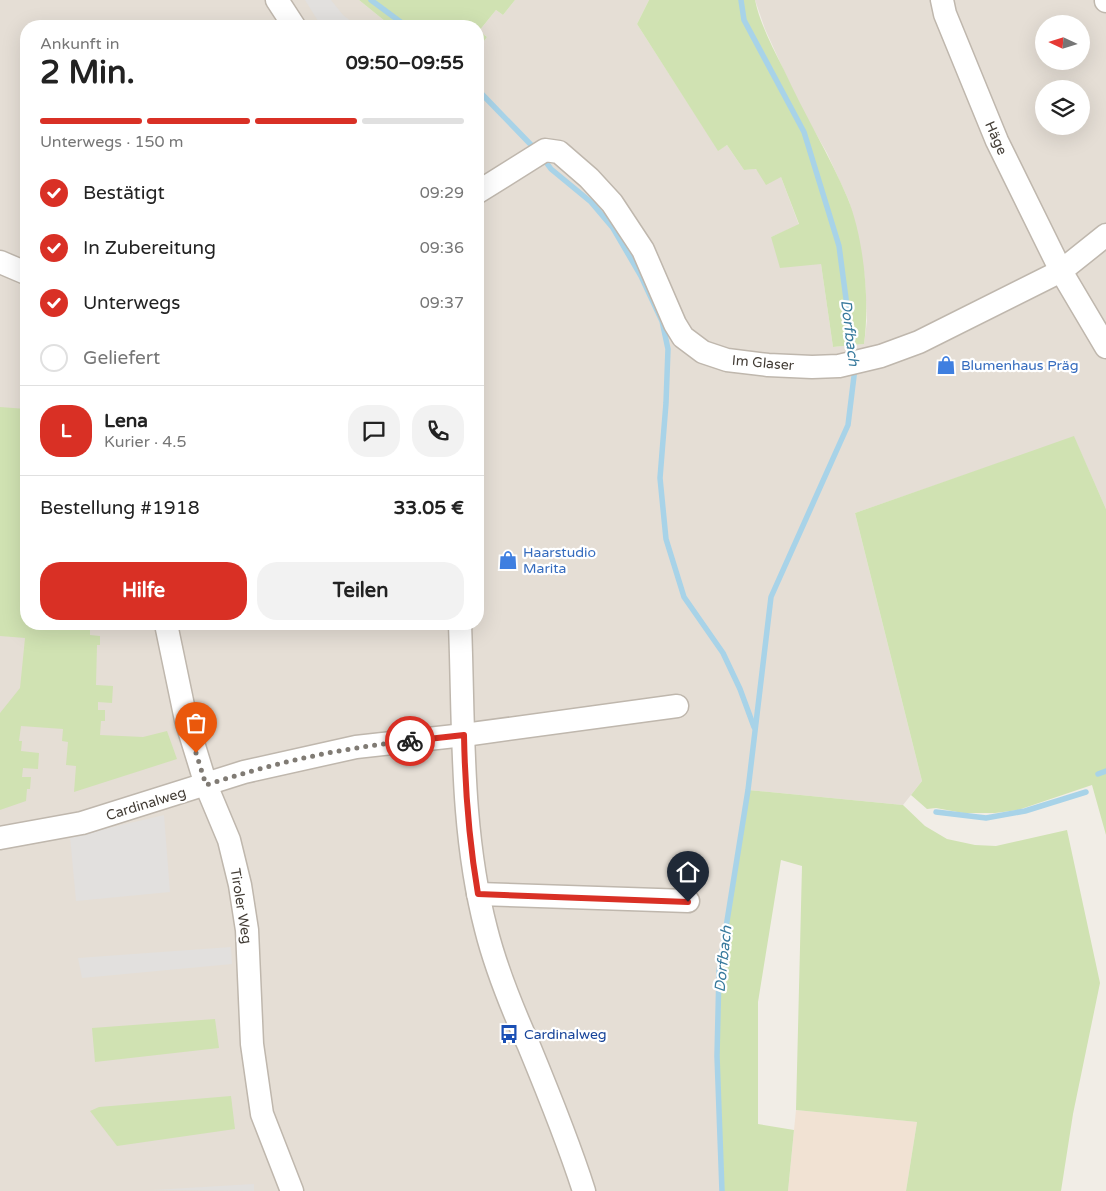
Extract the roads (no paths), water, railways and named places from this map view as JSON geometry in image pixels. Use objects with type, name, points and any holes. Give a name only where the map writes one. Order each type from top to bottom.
[{"type":"street","points":[[277,0],[290,20]]},
{"type":"street","name":"Häge","points":[[942,0],[945,14],[997,141],[1061,271]]},
{"type":"street","name":"Im Glaser","points":[[484,188],[536,155],[559,152],[589,178],[612,203],[643,250],[683,338],[703,352],[728,360],[768,365],[812,368],[839,366],[869,360],[919,342],[1061,271],[1106,235]]},
{"type":"street","points":[[0,262],[20,270]]},
{"type":"street","points":[[1061,271],[1106,347]]},
{"type":"street","name":"Tiroler Weg","points":[[167,630],[186,720],[206,785],[229,840],[240,885],[247,930],[252,1044],[262,1114],[292,1191]]},
{"type":"street","points":[[460,630],[465,794],[468,833],[478,894],[486,930],[507,998],[530,1048],[584,1191]]},
{"type":"street","name":"Cardinalweg","points":[[0,838],[82,823],[283,762],[356,747],[464,735],[677,706]]},
{"type":"street","points":[[478,894],[688,902]]},
{"type":"waterway","name":"Dorfbach","points":[[371,0],[398,20]]},
{"type":"waterway","name":"Dorfbach","points":[[741,0],[744,20],[804,132],[839,246],[854,359]]},
{"type":"waterway","name":"Dorfbach","points":[[484,96],[537,151]]},
{"type":"waterway","name":"Dorfbach","points":[[543,158],[551,169],[591,202],[613,228],[641,276],[662,321],[668,349],[660,478],[666,539],[684,597],[723,653],[740,689],[754,727]]},
{"type":"waterway","name":"Dorfbach","points":[[722,1191],[717,1056],[719,971],[748,790],[771,597],[848,425],[855,368]]},
{"type":"waterway","points":[[1098,774],[1106,771]]},
{"type":"waterway","points":[[936,812],[986,818],[1025,811],[1086,792]]},
{"type":"place","name":"Blumenhaus Präg","points":[[946,365]]},
{"type":"place","name":"Haarstudio Marita","points":[[508,560]]},
{"type":"place","name":"Cardinalweg","points":[[509,1034]]}]
